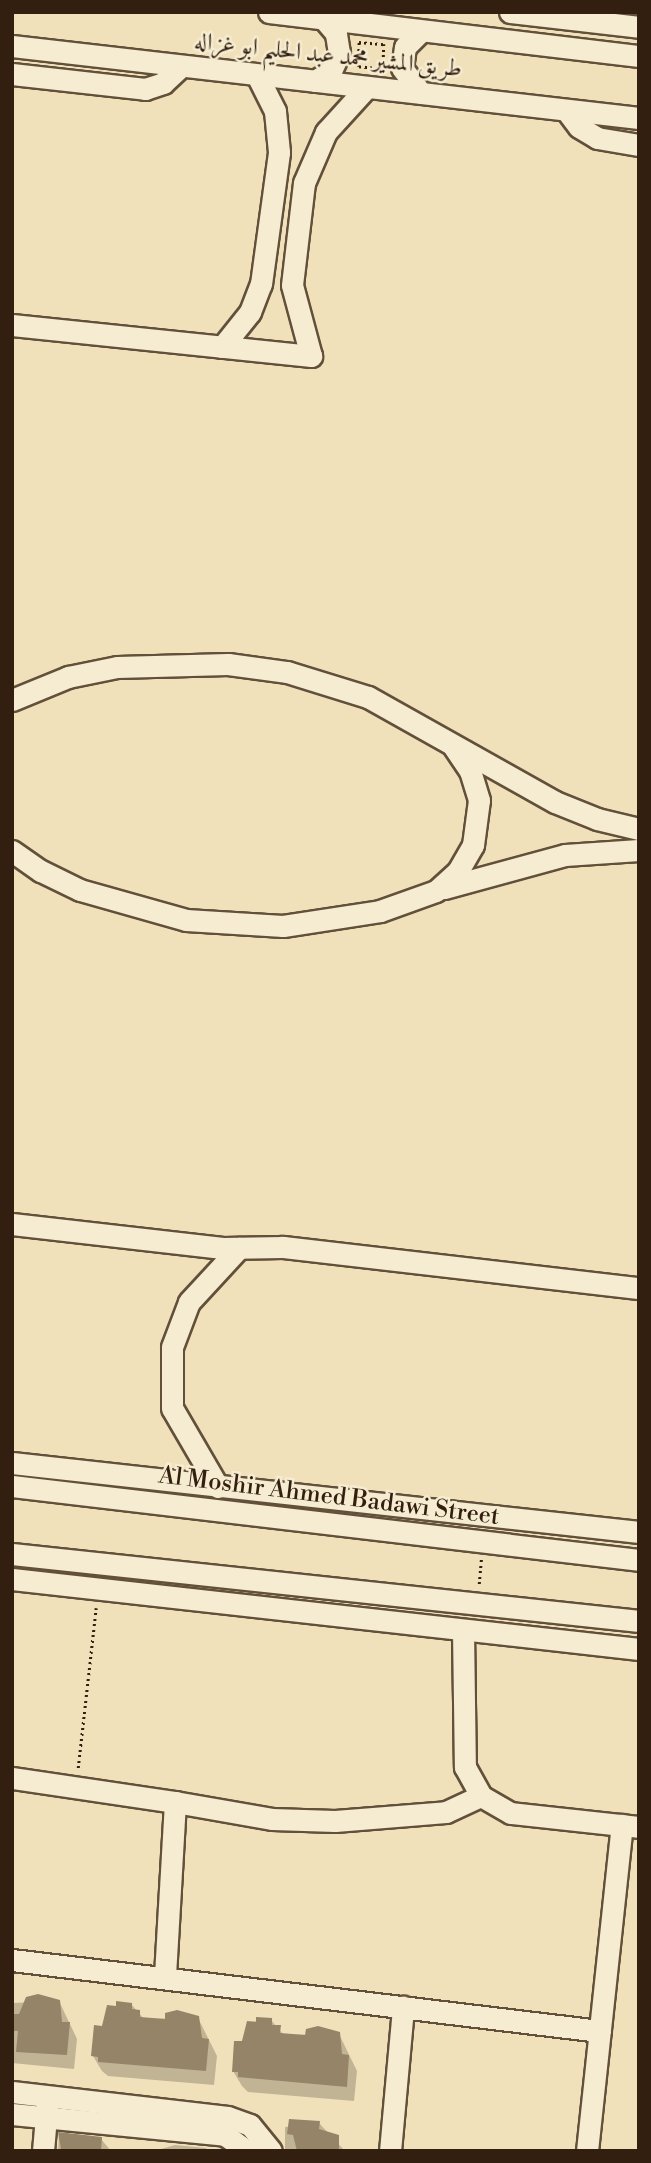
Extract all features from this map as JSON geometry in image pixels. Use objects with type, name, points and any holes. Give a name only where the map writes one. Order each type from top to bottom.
[{"type":"street","name":"طريق المشير محمد عبد الحليم ابو غزاله","points":[[270,12],[639,56]]},
{"type":"street","points":[[510,12],[635,22]]},
{"type":"street","points":[[315,81],[331,71],[339,52],[336,33],[323,18]]},
{"type":"street","points":[[421,32],[405,47],[402,68],[421,93]]},
{"type":"street","name":"طريق المشير محمد عبد الحليم ابو غزاله","points":[[12,46],[639,118]]},
{"type":"street","points":[[12,74],[145,89],[163,83],[181,66]]},
{"type":"street","points":[[222,347],[250,312],[263,269],[279,138],[275,111],[257,75]]},
{"type":"street","points":[[12,325],[311,356],[296,311],[293,272],[304,183],[313,156],[334,121],[366,87]]},
{"type":"street","points":[[566,110],[579,127],[597,138],[639,145]]},
{"type":"street","points":[[263,269],[293,272]]},
{"type":"street","points":[[12,700],[68,677],[117,667],[228,664],[287,672],[342,687],[442,736],[555,802],[597,819],[639,829]]},
{"type":"street","points":[[436,891],[467,858],[479,815],[470,771],[442,736]]},
{"type":"street","points":[[12,851],[50,877],[158,915],[216,923],[316,923],[380,911],[436,891],[565,855],[639,849]]},
{"type":"street","points":[[12,1224],[239,1248],[284,1247],[639,1288]]},
{"type":"street","points":[[218,1487],[209,1466],[176,1420],[169,1383],[174,1335],[183,1312],[239,1248]]},
{"type":"street","points":[[12,1463],[639,1532]]},
{"type":"street","name":"Al Moshir Ahmed Badawi Street","points":[[12,1486],[639,1560]]},
{"type":"street","points":[[302,1521],[305,1497]]},
{"type":"street","points":[[12,1554],[635,1621],[634,1649],[12,1579]]},
{"type":"street","points":[[463,1630],[465,1767],[481,1797],[511,1813],[630,1826],[600,2031],[587,2151]]},
{"type":"street","points":[[12,1778],[272,1819],[335,1821],[446,1812],[481,1797]]},
{"type":"street","points":[[166,1978],[175,1802]]},
{"type":"street","points":[[12,1960],[600,2031]]},
{"type":"street","points":[[390,2151],[404,2007]]},
{"type":"street","points":[[12,2092],[227,2126],[247,2151]]},
{"type":"street","points":[[43,2151],[47,2096]]},
{"type":"street","points":[[12,2114],[46,2119],[250,2125],[271,2151]]},
{"type":"path","points":[[359,42],[384,44],[383,69],[358,67],[359,42]]},
{"type":"path","points":[[479,1588],[482,1542]]},
{"type":"path","points":[[76,1786],[98,1588]]},
{"type":"building","points":[[38,1994],[60,2000],[62,2022],[70,2022],[67,2055],[16,2052],[18,2031],[12,2031],[12,2014],[19,2014],[26,1997]]},
{"type":"building","points":[[116,2001],[132,2003],[132,2009],[140,2010],[140,2017],[165,2019],[165,2013],[177,2010],[199,2016],[202,2038],[209,2039],[206,2071],[98,2062],[98,2057],[91,2056],[94,2025],[102,2026],[107,2005],[116,2006]]},
{"type":"building","points":[[256,2017],[272,2018],[272,2025],[281,2025],[280,2033],[305,2035],[306,2029],[318,2026],[340,2032],[342,2054],[349,2055],[347,2087],[238,2077],[238,2072],[232,2072],[234,2041],[242,2041],[247,2021],[256,2022]]},
{"type":"building","points":[[289,2119],[320,2121],[319,2129],[339,2135],[339,2151],[297,2151],[293,2135],[287,2134]]},
{"type":"building","points":[[58,2132],[102,2137],[101,2151],[61,2149]]}]
